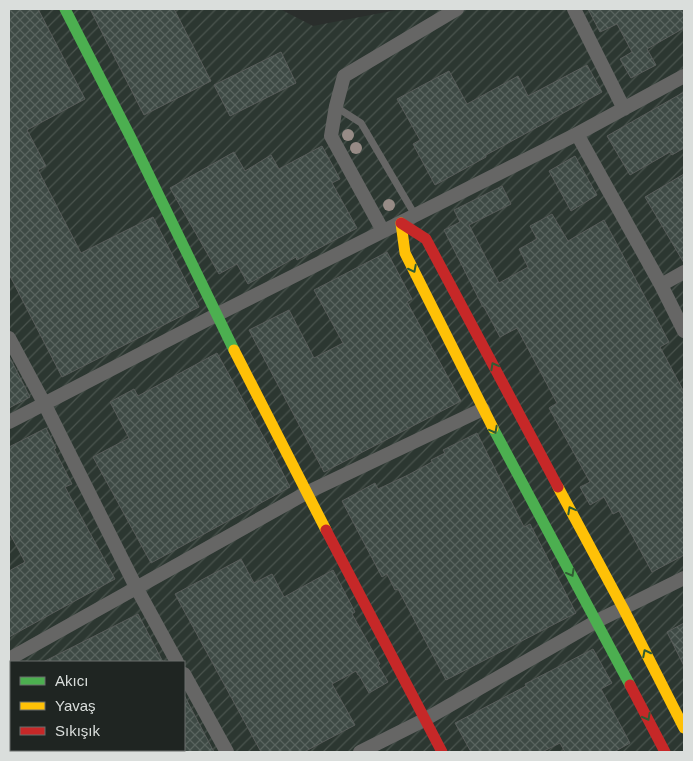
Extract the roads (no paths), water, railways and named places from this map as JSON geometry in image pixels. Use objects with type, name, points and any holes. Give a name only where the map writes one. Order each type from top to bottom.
[{"type":"street","points":[[64,9],[130,136],[216,315],[306,494],[442,752]]},
{"type":"street","points":[[383,230],[331,136],[344,76],[458,9]]},
{"type":"street","points":[[574,9],[624,109]]},
{"type":"street","points":[[9,422],[383,230],[401,223],[577,134],[684,76]]},
{"type":"street","points":[[577,134],[684,331]]},
{"type":"street","points":[[401,223],[405,253],[483,409],[665,752]]},
{"type":"street","points":[[401,223],[426,239],[624,608],[684,728]]},
{"type":"street","points":[[661,286],[684,272]]},
{"type":"street","points":[[9,338],[44,403],[136,587],[176,661]]},
{"type":"street","points":[[9,659],[306,494],[483,409]]},
{"type":"street","points":[[360,752],[424,720],[597,622],[684,578]]},
{"type":"street","points":[[185,676],[227,752]]},
{"type":"lane","points":[[336,106],[361,124],[415,216]]}]
